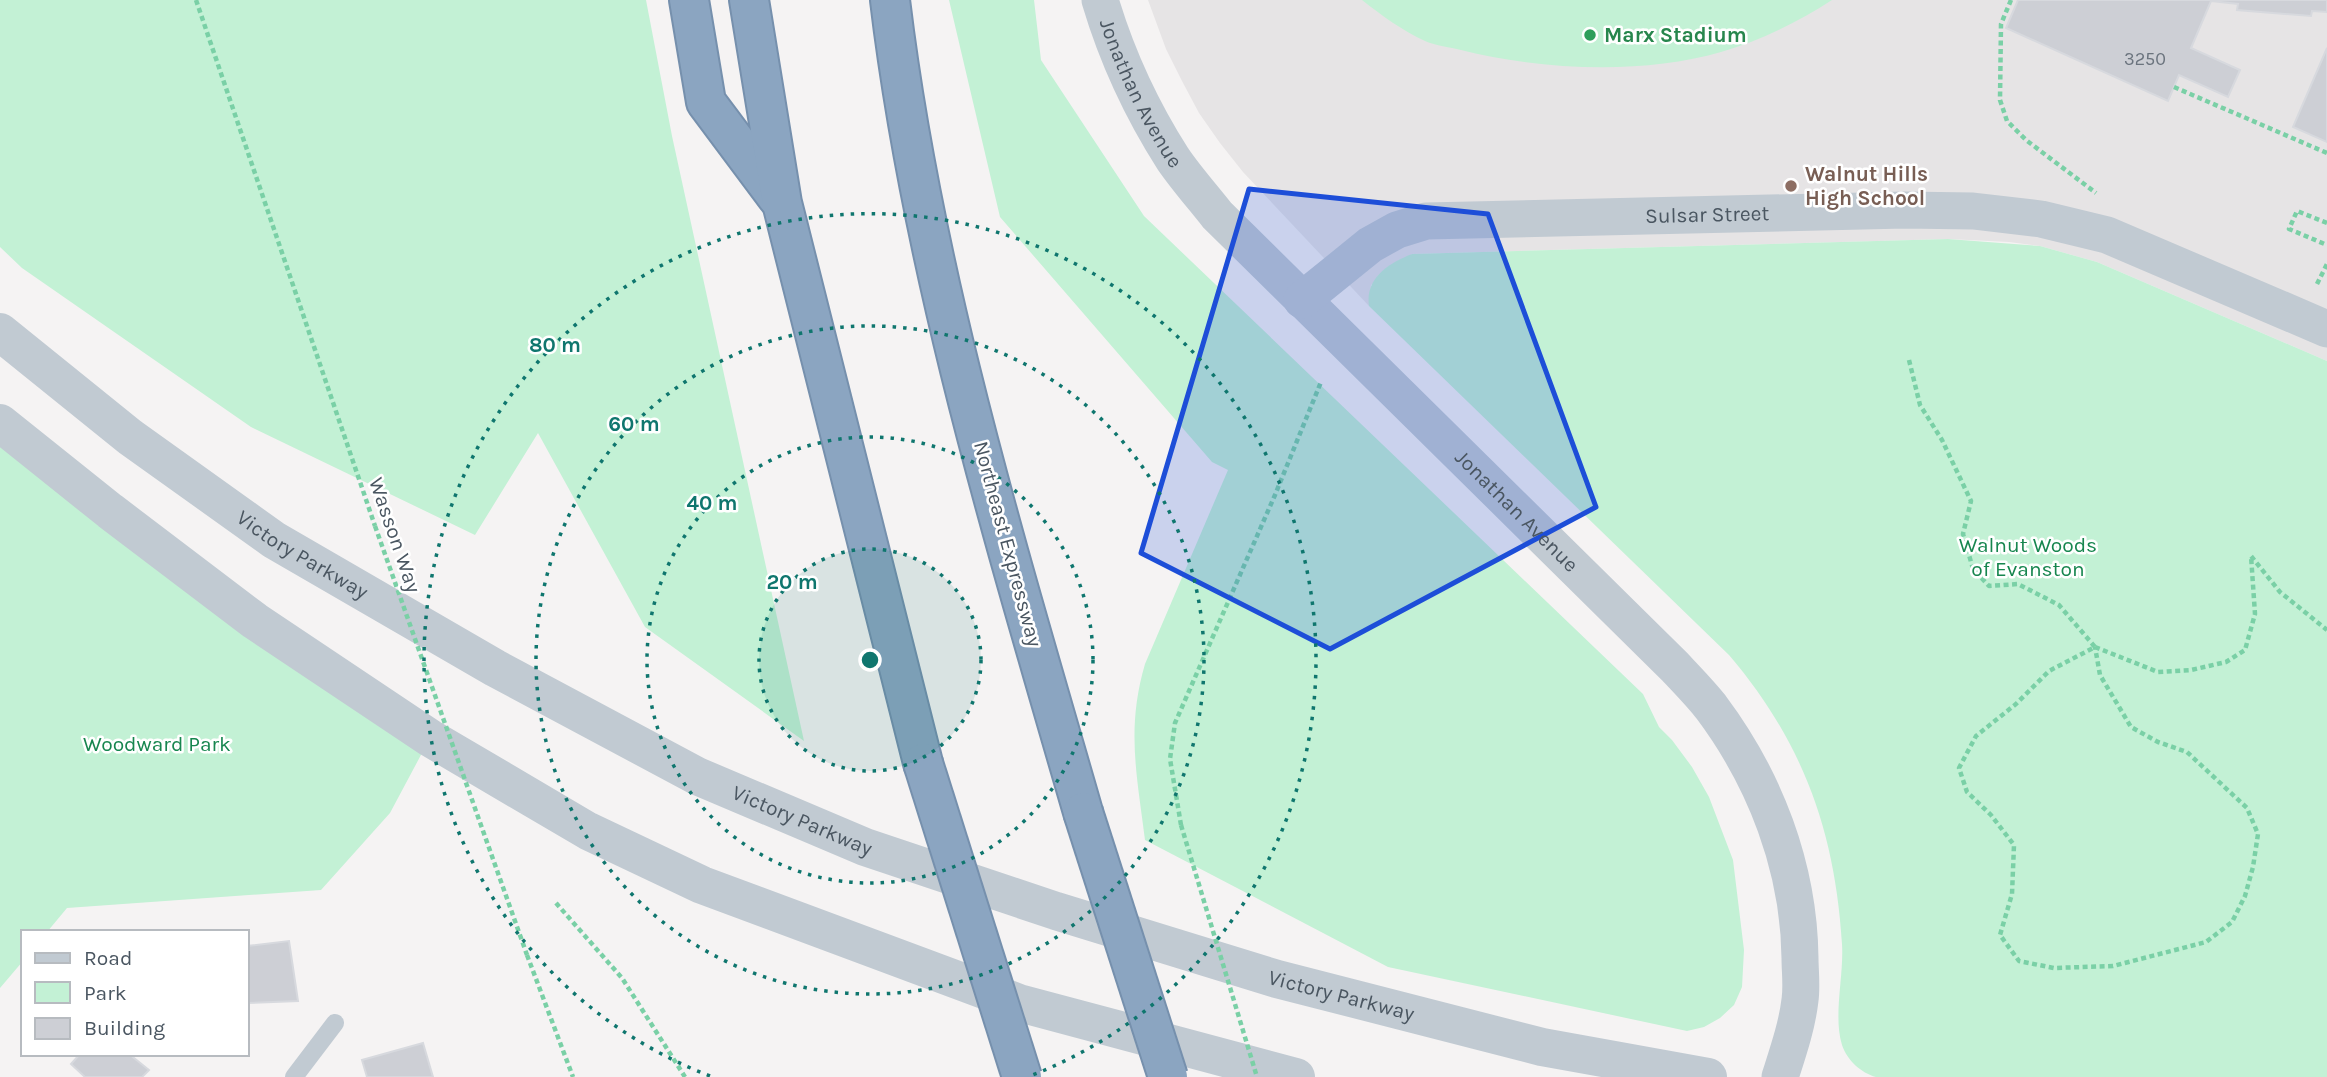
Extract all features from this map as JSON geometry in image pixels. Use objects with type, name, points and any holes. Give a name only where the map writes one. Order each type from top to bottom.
[{"type":"highway","points":[[689,0],[706,102],[782,203]]},
{"type":"highway","points":[[749,0],[782,203],[923,763],[1021,1077]]},
{"type":"highway","name":"Northeast Expressway","points":[[890,0],[921,198],[1003,535],[1083,812],[1168,1077]]},
{"type":"street","name":"Jonathan Avenue","points":[[1100,0],[1112,41],[1139,103],[1174,161],[1217,215],[1675,667],[1710,706],[1748,764],[1777,828],[1791,878],[1800,929],[1800,999],[1780,1077]]},
{"type":"street","name":"Sulsar Street","points":[[1302,300],[1370,245],[1397,230],[1426,221],[1973,211],[2041,219],[2107,235],[2327,329]]},
{"type":"street","name":"Victory Parkway","points":[[0,332],[130,437],[274,540],[495,668],[697,776],[865,847],[1056,911],[1278,979],[1542,1047],[1708,1077]]},
{"type":"street","points":[[0,423],[110,511],[256,621],[430,738],[588,831],[702,885],[1019,1003],[1296,1077]]},
{"type":"lane","points":[[294,1077],[335,1024]]},
{"type":"path","name":"Wasson Way","points":[[196,0],[374,526],[573,1077]]},
{"type":"path","points":[[2011,0],[2001,24],[2000,100],[2007,121],[2026,141],[2096,193]]},
{"type":"path","points":[[2174,87],[2327,153]]},
{"type":"path","points":[[2327,223],[2297,211],[2289,229],[2327,245]]},
{"type":"path","points":[[2315,288],[2327,264]]},
{"type":"path","points":[[1909,360],[1920,405],[1942,440],[1970,501],[1964,534],[1973,569],[1989,586],[2018,584],[2059,605],[2095,647],[2158,672],[2191,670],[2226,662],[2245,650],[2255,614],[2251,556],[2280,592],[2327,630]]},
{"type":"path","points":[[1257,1077],[1181,825],[1170,759],[1175,723],[1275,495],[1321,382]]},
{"type":"path","points":[[2095,647],[2100,675],[2131,727],[2158,742],[2187,752],[2247,808],[2258,834],[2245,896],[2232,922],[2206,942],[2113,966],[2054,968],[2019,961],[2000,935],[2011,894],[2014,845],[1991,815],[1967,792],[1959,768],[1976,736],[2016,704],[2049,670],[2095,647]]},
{"type":"path","points":[[556,904],[622,978],[685,1077]]},
{"type":"highlighted area","points":[[1249,189],[1488,214],[1596,507],[1330,649],[1141,553]]},
{"type":"shaded area","name":"Walnut Hills High School","points":[[1148,0],[2327,0],[2327,361],[2097,262],[2040,246],[2009,242],[1948,239],[1412,254],[1371,285],[1369,306],[1243,172],[1220,143],[1199,113],[1182,81],[1166,49]]},
{"type":"green space","points":[[0,0],[646,0],[672,136],[804,741],[645,627],[538,433],[475,535],[251,427],[22,268],[0,247]]},
{"type":"green space","points":[[949,0],[1034,0],[1041,60],[1144,216],[1643,694],[1659,727],[1692,767],[1709,797],[1733,860],[1744,950],[1742,987],[1734,1005],[1720,1018],[1704,1027],[1687,1031],[1388,967],[1145,840],[1135,752],[1139,688],[1145,664],[1228,470],[1212,462],[1000,217]]},
{"type":"green space","name":"Marx Stadium","points":[[1362,0],[1832,0],[1778,30],[1721,52],[1658,64],[1591,67],[1524,62],[1434,44],[1400,28]]},
{"type":"green space","name":"Walnut Woods of Evanston","points":[[1948,239],[2040,246],[2097,262],[2327,361],[2327,1077],[1876,1077],[1860,1069],[1847,1056],[1839,1034],[1842,944],[1832,863],[1811,790],[1777,721],[1729,655],[1369,306],[1371,287],[1380,273],[1412,254]]},
{"type":"green space","name":"Woodward Park","points":[[0,423],[430,738],[390,813],[321,890],[67,908],[49,930],[21,930],[21,963],[0,988]]},
{"type":"building","points":[[2018,0],[2327,0],[2327,12],[2312,11],[2311,16],[2237,10],[2238,4],[2211,1],[2191,48],[2240,70],[2228,97],[2179,75],[2168,101],[2006,28]]},
{"type":"building","points":[[2327,48],[2327,142],[2293,127]]},
{"type":"building","points":[[289,941],[298,1001],[248,1003],[248,946]]},
{"type":"building","points":[[423,1043],[433,1077],[367,1077],[362,1060]]},
{"type":"building","points":[[78,1056],[132,1056],[149,1070],[142,1077],[85,1077],[71,1064]]},
{"type":"place","name":"Marx Stadium","points":[[1590,35]]},
{"type":"place","name":"Walnut Hills High School","points":[[1791,186]]}]
